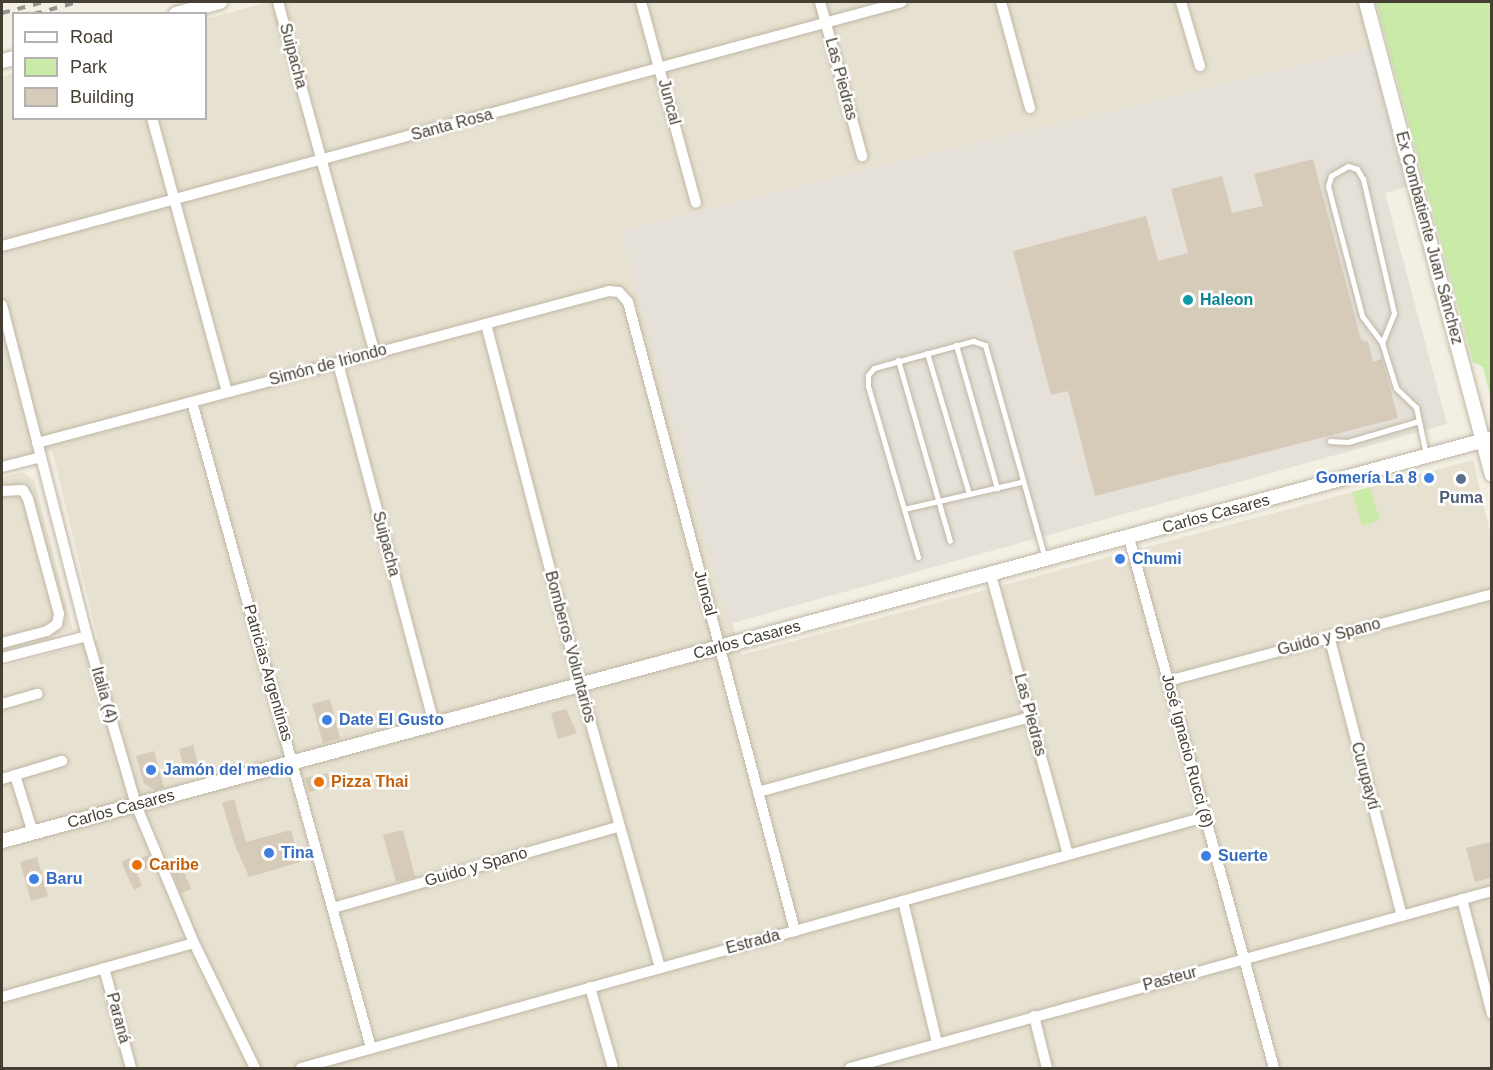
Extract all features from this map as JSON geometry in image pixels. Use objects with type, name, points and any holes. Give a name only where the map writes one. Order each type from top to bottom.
[{"type":"street","points":[[183,12],[220,2]]},
{"type":"street","name":"Suipacha","points":[[278,2],[375,353]]},
{"type":"street","name":"Juncal","points":[[641,2],[696,203]]},
{"type":"street","name":"Las Piedras","points":[[820,2],[861,156]]},
{"type":"street","name":"Santa Rosa","points":[[2,246],[902,2]]},
{"type":"street","points":[[1001,2],[1030,108]]},
{"type":"street","points":[[1181,2],[1200,66]]},
{"type":"street","name":"Ex Combatiente Juan Sánchez","points":[[1366,2],[1487,439],[1491,474]]},
{"type":"street","points":[[153,120],[226,393]]},
{"type":"street","name":"Simón de Iriondo","points":[[38,443],[609,291],[620,292]]},
{"type":"street","name":"Juncal","points":[[620,292],[628,302],[795,931]]},
{"type":"street","name":"Italia (4)","points":[[2,305],[87,636],[136,805],[194,943],[255,1068]]},
{"type":"street","name":"Bomberos Voluntarios","points":[[486,324],[580,686],[660,968]]},
{"type":"street","name":"Suipacha","points":[[338,363],[434,725]]},
{"type":"street","name":"Patricias Argentinas","points":[[192,402],[371,1048]]},
{"type":"street","name":"Carlos Casares","points":[[2,841],[1129,538],[1487,439]]},
{"type":"street","points":[[2,467],[41,457]]},
{"type":"street","points":[[2,491],[23,490],[28,499],[59,614],[57,624],[47,631],[2,643]]},
{"type":"street","name":"José Ignacio Rucci (8)","points":[[1129,538],[1274,1068]]},
{"type":"street","name":"Las Piedras","points":[[991,574],[1068,855]]},
{"type":"street","name":"Guido y Spano","points":[[1168,681],[1491,594]]},
{"type":"street","points":[[2,658],[87,636]]},
{"type":"street","name":"Curupaytí","points":[[1329,636],[1402,916]]},
{"type":"street","points":[[2,704],[38,694]]},
{"type":"street","points":[[758,792],[1030,717]]},
{"type":"street","points":[[2,779],[62,762]]},
{"type":"street","points":[[15,775],[33,833]]},
{"type":"street","name":"Estrada","points":[[301,1068],[1205,817]]},
{"type":"street","name":"Guido y Spano","points":[[333,908],[620,826]]},
{"type":"street","name":"Pasteur","points":[[850,1068],[1491,891]]},
{"type":"street","points":[[1462,899],[1491,1014]]},
{"type":"street","points":[[903,901],[938,1043]]},
{"type":"street","points":[[2,997],[194,943]]},
{"type":"street","name":"Paraná","points":[[104,968],[131,1068]]},
{"type":"street","points":[[590,987],[613,1068]]},
{"type":"street","points":[[1034,1016],[1047,1068]]},
{"type":"lane","points":[[1382,344],[1394,313],[1362,179],[1357,169],[1348,166],[1331,176],[1329,186],[1365,324],[1382,344],[1396,388],[1416,407],[1427,455]]},
{"type":"lane","points":[[918,557],[867,386],[868,375],[874,368],[898,360],[973,341],[985,345],[1021,482],[1046,560]]},
{"type":"lane","points":[[956,345],[997,488]]},
{"type":"lane","points":[[927,352],[969,494]]},
{"type":"lane","points":[[898,360],[950,541]]},
{"type":"lane","points":[[1330,441],[1348,442],[1419,420]]},
{"type":"lane","points":[[904,509],[1021,482]]},
{"type":"shaded area","points":[[269,2],[1358,2],[1370,47],[620,230],[741,655],[1473,460],[1492,541],[1491,1068],[2,1068],[2,667],[98,640],[52,450],[2,462],[2,77],[12,73],[12,120],[207,120],[207,19]]},
{"type":"shaded area","points":[[1370,47],[1406,187],[1385,193],[1447,424],[729,624],[620,230]]},
{"type":"shaded area","points":[[22,472],[34,480],[73,630],[2,650],[2,477]]},
{"type":"green space","points":[[1376,2],[1491,2],[1491,400],[1483,367],[1473,362]]},
{"type":"green space","points":[[1370,487],[1380,520],[1362,526],[1352,492]]},
{"type":"building","name":"Haleon","points":[[1313,159],[1361,340],[1368,342],[1373,362],[1382,359],[1398,418],[1095,496],[1068,391],[1051,395],[1013,251],[1146,216],[1158,261],[1188,253],[1171,189],[1222,176],[1232,213],[1263,206],[1254,174]]},
{"type":"building","points":[[330,699],[340,738],[323,743],[312,704]]},
{"type":"building","points":[[566,709],[577,733],[558,739],[551,713]]},
{"type":"building","points":[[193,745],[201,773],[186,777],[179,749]]},
{"type":"building","points":[[154,751],[164,788],[155,790],[144,784],[136,756]]},
{"type":"building","points":[[328,773],[331,787],[309,792],[305,778]]},
{"type":"building","points":[[234,799],[246,842],[291,830],[300,862],[249,877],[234,843],[222,803]]},
{"type":"building","points":[[403,830],[415,877],[396,882],[383,835]]},
{"type":"building","points":[[1491,842],[1491,878],[1475,882],[1466,848]]},
{"type":"building","points":[[148,855],[153,866],[137,873],[142,886],[134,890],[121,862],[130,858],[132,862]]},
{"type":"building","points":[[37,857],[48,896],[31,901],[20,862]]},
{"type":"building","points":[[180,862],[191,889],[181,893],[170,867]]},
{"type":"railway","points":[[2,13],[44,2]]},
{"type":"railway","points":[[41,12],[78,2]]},
{"type":"place","name":"Haleon","points":[[1188,300]]},
{"type":"place","name":"Gomería La 8","points":[[1429,478]]},
{"type":"place","name":"Puma","points":[[1461,479]]},
{"type":"place","name":"Chumi","points":[[1120,559]]},
{"type":"place","name":"Date El Gusto","points":[[327,720]]},
{"type":"place","name":"Jamón del medio","points":[[151,770]]},
{"type":"place","name":"Pizza Thai","points":[[319,782]]},
{"type":"place","name":"Tina","points":[[269,853]]},
{"type":"place","name":"Suerte","points":[[1206,856]]},
{"type":"place","name":"Caribe","points":[[137,865]]},
{"type":"place","name":"Baru","points":[[34,879]]}]
